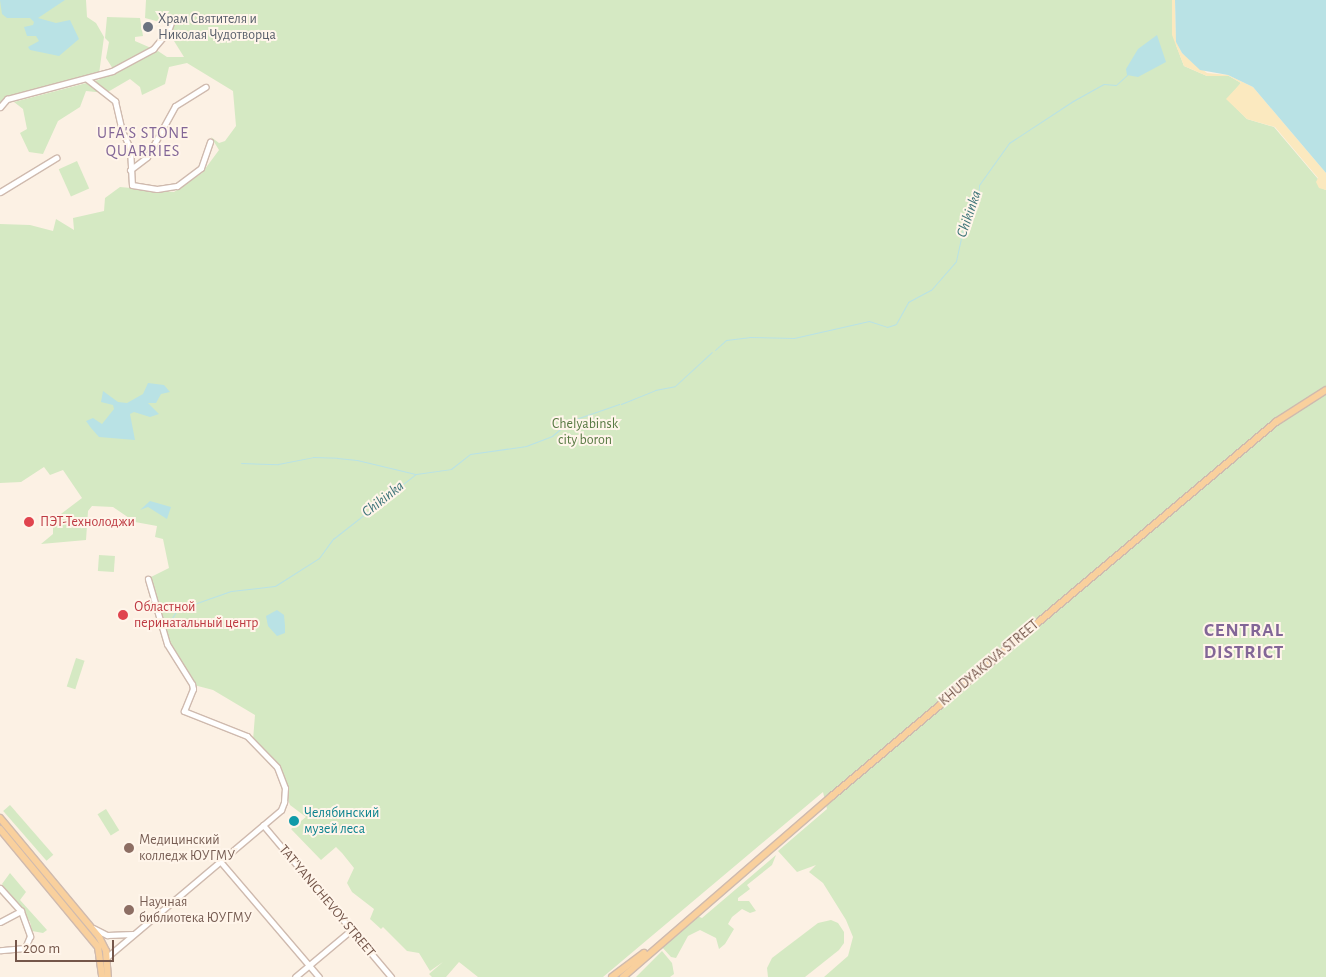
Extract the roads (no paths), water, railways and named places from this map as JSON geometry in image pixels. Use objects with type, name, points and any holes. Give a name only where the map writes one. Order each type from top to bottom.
[{"type":"main road","name":"KHUDYAKOVA STREET","points":[[623,977],[658,944],[1276,422],[1326,390]]},
{"type":"main road","points":[[0,818],[92,928],[103,944],[107,957],[108,977]]},
{"type":"main road","points":[[0,829],[96,946],[101,954],[102,977]]},
{"type":"main road","name":"KHUDYAKOVA STREET","points":[[612,977],[658,944]]},
{"type":"street","points":[[0,107],[7,99],[112,71],[153,49],[169,29],[172,20]]},
{"type":"street","points":[[87,79],[115,101],[122,131],[130,148],[132,185],[157,189],[177,186],[201,168],[210,142]]},
{"type":"street","points":[[130,170],[147,157],[175,106],[205,86]]},
{"type":"street","points":[[0,192],[56,158]]},
{"type":"street","points":[[107,957],[219,860],[281,810],[285,788],[270,758],[240,731],[184,711],[193,689],[166,644],[148,579]]},
{"type":"street","name":"TAT'YANICHEVOY STREET","points":[[263,825],[391,977]]},
{"type":"street","points":[[219,860],[319,977]]},
{"type":"street","points":[[0,888],[21,911],[28,922],[30,936],[26,947],[0,950]]},
{"type":"street","points":[[0,922],[21,911]]},
{"type":"street","points":[[92,928],[106,935],[133,934]]},
{"type":"street","points":[[295,977],[351,930]]},
{"type":"water","points":[[0,0],[65,0],[38,18],[56,23],[70,20],[79,39],[59,56],[30,50],[28,47],[39,41],[36,36],[27,36],[24,27],[33,25],[34,22],[30,18],[7,18],[2,14]]},
{"type":"water","points":[[1175,0],[1326,0],[1326,173],[1253,87],[1228,75],[1200,70],[1182,53],[1176,42]]},
{"type":"water","points":[[1157,35],[1166,62],[1138,77],[1127,75],[1126,69],[1138,49]]},
{"type":"water","points":[[148,383],[164,385],[170,392],[161,394],[156,403],[148,403],[159,414],[150,417],[134,412],[130,414],[135,440],[99,437],[86,421],[93,418],[102,424],[114,409],[113,405],[101,402],[103,391],[118,402],[127,403],[143,394]]},
{"type":"water","points":[[150,501],[171,507],[167,519],[148,507],[140,510]]},
{"type":"water","points":[[277,610],[284,615],[285,633],[277,636],[268,626],[266,616]]},
{"type":"waterway","name":"Chikinka","points":[[715,350],[726,340],[749,337],[794,338],[869,321],[887,327],[896,324],[908,302],[931,290],[956,261],[965,220],[978,200],[979,185],[1009,143],[1073,101],[1104,84],[1116,85],[1127,75]]},
{"type":"waterway","name":"Chikinka","points":[[621,404],[655,390],[675,386],[712,352]]},
{"type":"waterway","name":"Chikinka","points":[[167,626],[177,610],[231,591],[275,586],[319,558],[333,539],[416,474],[451,469],[470,454],[526,446],[552,436],[570,421],[619,404]]},
{"type":"waterway","points":[[241,463],[278,464],[313,457],[337,458],[357,460],[415,474]]},
{"type":"place","name":"Храм Святителя и Николая Чудотворца","points":[[148,27]]},
{"type":"place","name":"ПЭТ-Технолоджи","points":[[29,522]]},
{"type":"place","name":"Областной перинатальный центр","points":[[123,615]]},
{"type":"place","name":"Челябинский музей леса","points":[[294,821]]},
{"type":"place","name":"Медицинский колледж ЮУГМУ","points":[[129,848]]},
{"type":"place","name":"Научная библиотека ЮУГМУ","points":[[129,910]]},
{"type":"district","name":"UFA'S STONE QUARRIES","points":[[143,142]]},
{"type":"district","name":"CENTRAL DISTRICT","points":[[1244,642]]},
{"type":"park label","name":"Chelyabinsk city boron","points":[[585,432]]}]
